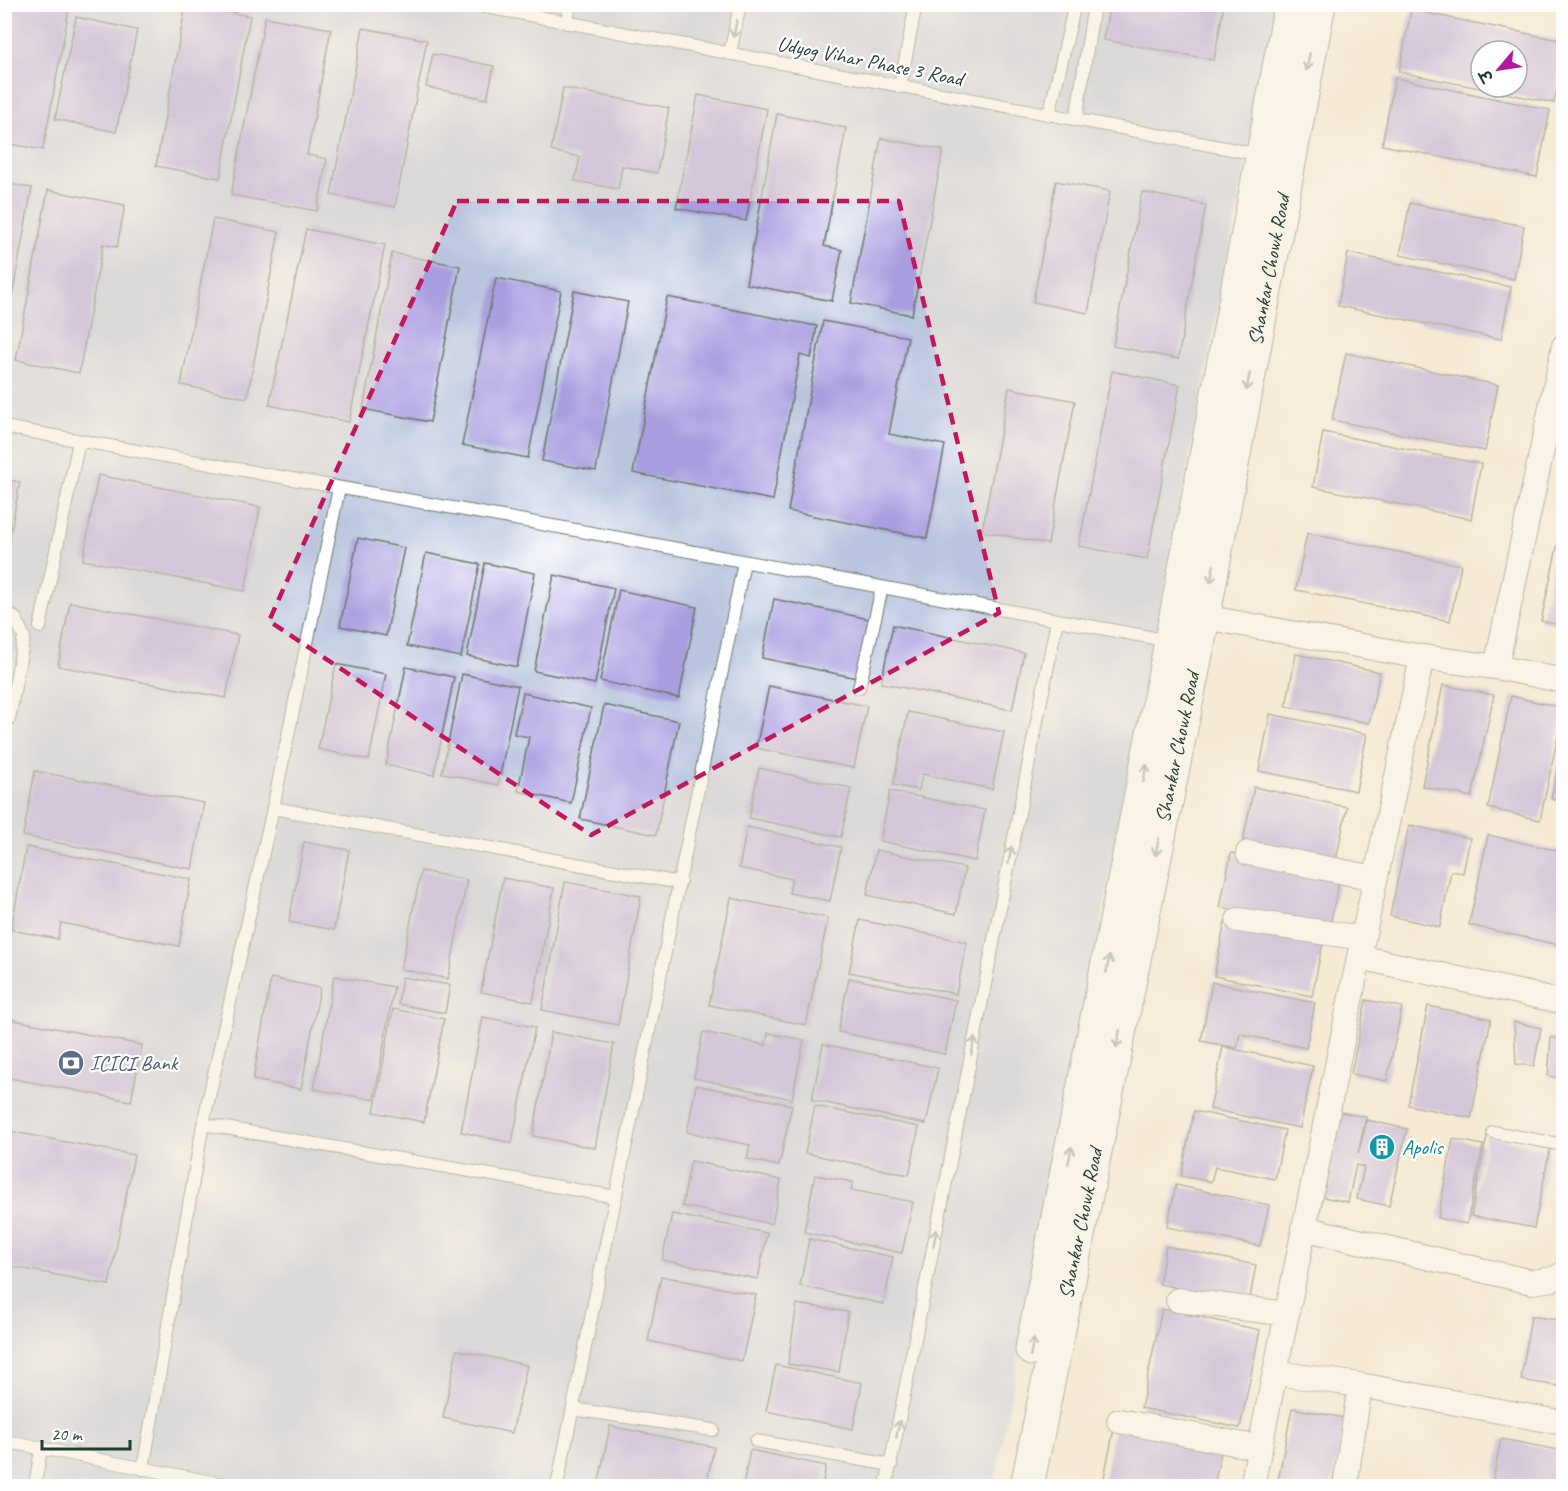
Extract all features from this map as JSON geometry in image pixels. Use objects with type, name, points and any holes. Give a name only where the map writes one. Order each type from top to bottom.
[{"type":"main road","name":"Shankar Chowk Road","points":[[1027,1486],[1204,617],[1276,157],[1291,4]]},
{"type":"main road","name":"Shankar Chowk Road","points":[[1005,1486],[1171,641],[1276,157],[1319,4]]},
{"type":"street","points":[[1496,668],[1563,353]]},
{"type":"street","points":[[1204,617],[1563,681]]},
{"type":"street","points":[[1252,1486],[1422,657]]},
{"type":"street","points":[[1248,853],[1375,878]]},
{"type":"street","points":[[1238,920],[1361,948],[1563,1002]]},
{"type":"street","points":[[1304,1228],[1532,1282],[1553,1279],[1563,1274]]},
{"type":"street","points":[[1178,1300],[1287,1314]]},
{"type":"street","points":[[1276,1373],[1360,1385],[1563,1423]]},
{"type":"street","points":[[1345,1486],[1360,1385]]},
{"type":"street","points":[[1119,1421],[1260,1448]]},
{"type":"lane","name":"Udyog Vihar Phase 3 Road","points":[[471,4],[1276,157]]},
{"type":"lane","points":[[567,23],[570,4]]},
{"type":"lane","points":[[730,54],[740,4]]},
{"type":"lane","points":[[900,87],[916,4]]},
{"type":"lane","points":[[1049,115],[1075,4]]},
{"type":"lane","points":[[1076,120],[1094,4]]},
{"type":"lane","points":[[4,427],[1171,641]]},
{"type":"lane","points":[[40,627],[79,441]]},
{"type":"lane","points":[[143,1469],[203,1124],[273,808],[339,488]]},
{"type":"lane","points":[[557,1486],[744,562]]},
{"type":"lane","points":[[859,688],[882,588]]},
{"type":"lane","points":[[4,609],[16,619],[24,637],[9,719]]},
{"type":"lane","points":[[886,1486],[1057,620]]},
{"type":"lane","points":[[273,808],[680,883]]},
{"type":"lane","points":[[203,1124],[616,1197]]},
{"type":"lane","points":[[1493,1132],[1563,1145]]},
{"type":"lane","points":[[573,1409],[713,1430]]},
{"type":"lane","points":[[4,1441],[233,1486]]},
{"type":"lane","points":[[756,1441],[891,1465]]},
{"type":"lane","points":[[35,1486],[41,1449]]},
{"type":"highlighted area","points":[[457,201],[899,201],[999,613],[591,835],[269,621]]},
{"type":"shaded area","points":[[5,5],[1276,5],[994,1486],[5,1486]]},
{"type":"building","points":[[4,4],[70,4],[43,150],[4,143]]},
{"type":"building","points":[[186,4],[250,16],[220,178],[156,166]]},
{"type":"building","points":[[1110,4],[1224,4],[1214,60],[1103,40]]},
{"type":"building","points":[[1411,10],[1564,41],[1564,54],[1554,103],[1529,98],[1529,39],[1469,39],[1469,86],[1399,72]]},
{"type":"building","points":[[76,17],[137,30],[116,132],[55,119]]},
{"type":"building","points":[[265,17],[331,29],[307,155],[327,159],[317,211],[231,195]]},
{"type":"building","points":[[363,28],[427,40],[395,207],[331,195]]},
{"type":"building","points":[[433,54],[494,66],[487,99],[426,87]]},
{"type":"building","points":[[1395,78],[1469,93],[1469,99],[1497,99],[1550,110],[1537,177],[1382,145]]},
{"type":"building","points":[[563,88],[669,108],[657,173],[622,166],[618,189],[575,181],[580,157],[551,151]]},
{"type":"building","points":[[698,95],[767,109],[746,221],[676,208]]},
{"type":"building","points":[[777,114],[846,128],[824,246],[842,250],[832,301],[746,284]]},
{"type":"building","points":[[881,138],[943,150],[912,315],[851,303]]},
{"type":"building","points":[[1056,181],[1110,191],[1088,313],[1033,302]]},
{"type":"building","points":[[5,183],[32,188],[6,329],[5,329]]},
{"type":"building","points":[[48,190],[125,205],[117,247],[103,244],[79,373],[16,360]]},
{"type":"building","points":[[1142,192],[1206,205],[1178,359],[1113,346]]},
{"type":"building","points":[[1410,203],[1524,226],[1514,279],[1400,255]]},
{"type":"building","points":[[213,219],[279,232],[247,398],[181,385]]},
{"type":"building","points":[[306,229],[385,245],[349,422],[269,405]]},
{"type":"building","points":[[392,253],[460,266],[430,422],[363,409]]},
{"type":"building","points":[[1348,253],[1511,287],[1501,339],[1338,306]]},
{"type":"building","points":[[496,278],[561,291],[528,458],[462,445]]},
{"type":"building","points":[[574,291],[628,302],[596,471],[542,461]]},
{"type":"building","points":[[667,297],[817,326],[811,358],[800,355],[773,500],[633,473]]},
{"type":"building","points":[[823,321],[908,337],[889,434],[945,445],[927,538],[788,511]]},
{"type":"building","points":[[1346,353],[1498,385],[1485,451],[1332,420]]},
{"type":"building","points":[[1112,371],[1180,385],[1147,559],[1079,546]]},
{"type":"building","points":[[1009,388],[1075,401],[1048,544],[982,531]]},
{"type":"building","points":[[1323,432],[1481,464],[1471,519],[1313,487]]},
{"type":"building","points":[[98,475],[260,507],[245,591],[83,560]]},
{"type":"building","points":[[4,479],[20,482],[6,557],[4,556]]},
{"type":"building","points":[[1561,529],[1564,530],[1564,626],[1541,621]]},
{"type":"building","points":[[1307,533],[1461,565],[1450,621],[1296,590]]},
{"type":"building","points":[[358,538],[404,548],[386,636],[340,626]]},
{"type":"building","points":[[426,553],[480,564],[461,657],[407,646]]},
{"type":"building","points":[[485,563],[535,573],[517,667],[467,656]]},
{"type":"building","points":[[554,575],[614,588],[595,684],[534,671]]},
{"type":"building","points":[[619,590],[697,607],[679,698],[600,681]]},
{"type":"building","points":[[774,599],[869,619],[857,678],[762,658]]},
{"type":"building","points":[[70,602],[238,635],[226,698],[58,666]]},
{"type":"building","points":[[5,614],[10,615],[6,639],[5,639]]},
{"type":"building","points":[[893,625],[1024,653],[1012,710],[881,683]]},
{"type":"building","points":[[1296,654],[1380,672],[1369,723],[1286,706]]},
{"type":"building","points":[[336,664],[386,674],[369,760],[318,749]]},
{"type":"building","points":[[406,667],[454,677],[434,775],[386,765]]},
{"type":"building","points":[[462,674],[518,686],[498,785],[442,773]]},
{"type":"building","points":[[1443,685],[1494,695],[1472,797],[1422,786]]},
{"type":"building","points":[[769,686],[867,706],[854,768],[756,748]]},
{"type":"building","points":[[523,693],[591,708],[571,803],[518,791],[529,737],[514,734]]},
{"type":"building","points":[[1511,696],[1564,708],[1540,820],[1488,808]]},
{"type":"building","points":[[604,705],[679,721],[656,835],[580,819]]},
{"type":"building","points":[[908,712],[1004,732],[992,789],[922,774],[919,790],[893,785]]},
{"type":"building","points":[[1270,714],[1367,734],[1356,791],[1259,771]]},
{"type":"building","points":[[1562,746],[1564,746],[1564,802],[1551,799]]},
{"type":"building","points":[[759,768],[851,788],[841,837],[749,818]]},
{"type":"building","points":[[35,771],[204,803],[192,869],[23,836]]},
{"type":"building","points":[[1254,787],[1347,807],[1336,860],[1243,841]]},
{"type":"building","points":[[890,791],[985,810],[975,861],[880,841]]},
{"type":"building","points":[[1409,825],[1470,838],[1463,873],[1451,871],[1440,927],[1390,916]]},
{"type":"building","points":[[747,827],[841,847],[830,901],[789,893],[792,879],[739,868]]},
{"type":"building","points":[[1488,835],[1564,852],[1564,946],[1469,925]]},
{"type":"building","points":[[304,842],[349,850],[334,930],[289,922]]},
{"type":"building","points":[[26,847],[191,879],[179,946],[61,923],[58,939],[11,930]]},
{"type":"building","points":[[876,850],[965,868],[956,914],[867,895]]},
{"type":"building","points":[[1231,853],[1340,876],[1329,930],[1220,907]]},
{"type":"building","points":[[421,871],[467,880],[448,979],[401,969]]},
{"type":"building","points":[[503,878],[554,888],[533,1002],[481,992]]},
{"type":"building","points":[[565,882],[641,896],[618,1025],[542,1010]]},
{"type":"building","points":[[731,898],[828,918],[806,1025],[709,1005]]},
{"type":"building","points":[[860,920],[967,942],[956,994],[849,972]]},
{"type":"building","points":[[1225,922],[1323,942],[1312,996],[1214,976]]},
{"type":"building","points":[[334,976],[394,987],[374,1100],[314,1089]]},
{"type":"building","points":[[402,977],[450,985],[445,1013],[398,1004]]},
{"type":"building","points":[[271,978],[320,988],[301,1089],[253,1080]]},
{"type":"building","points":[[849,978],[956,1000],[945,1054],[838,1032]]},
{"type":"building","points":[[1212,982],[1315,1003],[1306,1048],[1240,1034],[1237,1048],[1201,1041]]},
{"type":"building","points":[[1366,1000],[1402,1007],[1387,1081],[1351,1074]]},
{"type":"building","points":[[1428,1006],[1491,1019],[1471,1118],[1408,1105]]},
{"type":"building","points":[[393,1009],[444,1019],[424,1122],[374,1112]]},
{"type":"building","points":[[483,1017],[535,1027],[512,1143],[461,1132]]},
{"type":"building","points":[[4,1018],[142,1045],[131,1101],[4,1077]]},
{"type":"building","points":[[1514,1022],[1541,1028],[1534,1066],[1516,1064]]},
{"type":"building","points":[[551,1032],[614,1044],[595,1148],[533,1136]]},
{"type":"building","points":[[703,1032],[766,1045],[768,1033],[804,1040],[792,1099],[694,1078]]},
{"type":"building","points":[[1551,1037],[1564,1040],[1564,1079],[1548,1076]]},
{"type":"building","points":[[823,1044],[938,1068],[926,1124],[812,1100]]},
{"type":"building","points":[[1223,1047],[1313,1066],[1300,1128],[1210,1109]]},
{"type":"building","points":[[696,1085],[792,1105],[779,1166],[747,1159],[750,1145],[687,1132]]},
{"type":"building","points":[[815,1106],[919,1127],[909,1175],[805,1153]]},
{"type":"building","points":[[1330,1110],[1366,1117],[1358,1154],[1367,1120],[1407,1129],[1389,1206],[1357,1199],[1364,1167],[1356,1165],[1348,1202],[1313,1195]]},
{"type":"building","points":[[1194,1111],[1285,1130],[1275,1179],[1215,1167],[1211,1182],[1181,1176]]},
{"type":"building","points":[[4,1130],[134,1155],[109,1285],[4,1265]]},
{"type":"building","points":[[1487,1136],[1550,1149],[1534,1228],[1471,1216]]},
{"type":"building","points":[[1453,1139],[1483,1145],[1467,1224],[1438,1218]]},
{"type":"building","points":[[691,1161],[781,1180],[772,1224],[682,1206]]},
{"type":"building","points":[[1564,1168],[1564,1187],[1558,1186]]},
{"type":"building","points":[[815,1175],[853,1182],[851,1190],[913,1202],[902,1253],[804,1232]]},
{"type":"building","points":[[1176,1185],[1269,1205],[1260,1246],[1167,1227]]},
{"type":"building","points":[[672,1214],[767,1233],[758,1279],[662,1260]]},
{"type":"building","points":[[809,1239],[893,1257],[884,1304],[800,1286]]},
{"type":"building","points":[[1166,1246],[1256,1265],[1249,1303],[1159,1284]]},
{"type":"building","points":[[661,1276],[756,1295],[742,1361],[648,1341]]},
{"type":"building","points":[[797,1304],[848,1312],[839,1372],[788,1364]]},
{"type":"building","points":[[1162,1309],[1260,1330],[1240,1428],[1141,1408]]},
{"type":"building","points":[[1531,1316],[1564,1321],[1564,1387],[1521,1380]]},
{"type":"building","points":[[457,1350],[527,1365],[512,1433],[443,1418]]},
{"type":"building","points":[[776,1365],[862,1383],[853,1429],[766,1411]]},
{"type":"building","points":[[1292,1408],[1345,1418],[1332,1486],[1277,1486]]},
{"type":"building","points":[[1115,1424],[1222,1447],[1214,1486],[1123,1486],[1103,1482]]},
{"type":"building","points":[[610,1426],[714,1447],[706,1486],[598,1486]]},
{"type":"building","points":[[1501,1439],[1564,1451],[1564,1486],[1492,1486]]},
{"type":"building","points":[[750,1450],[826,1466],[822,1486],[743,1486]]},
{"type":"place","name":"ICICI Bank","points":[[71,1063]]},
{"type":"place","name":"Apolis","points":[[1382,1147]]}]
